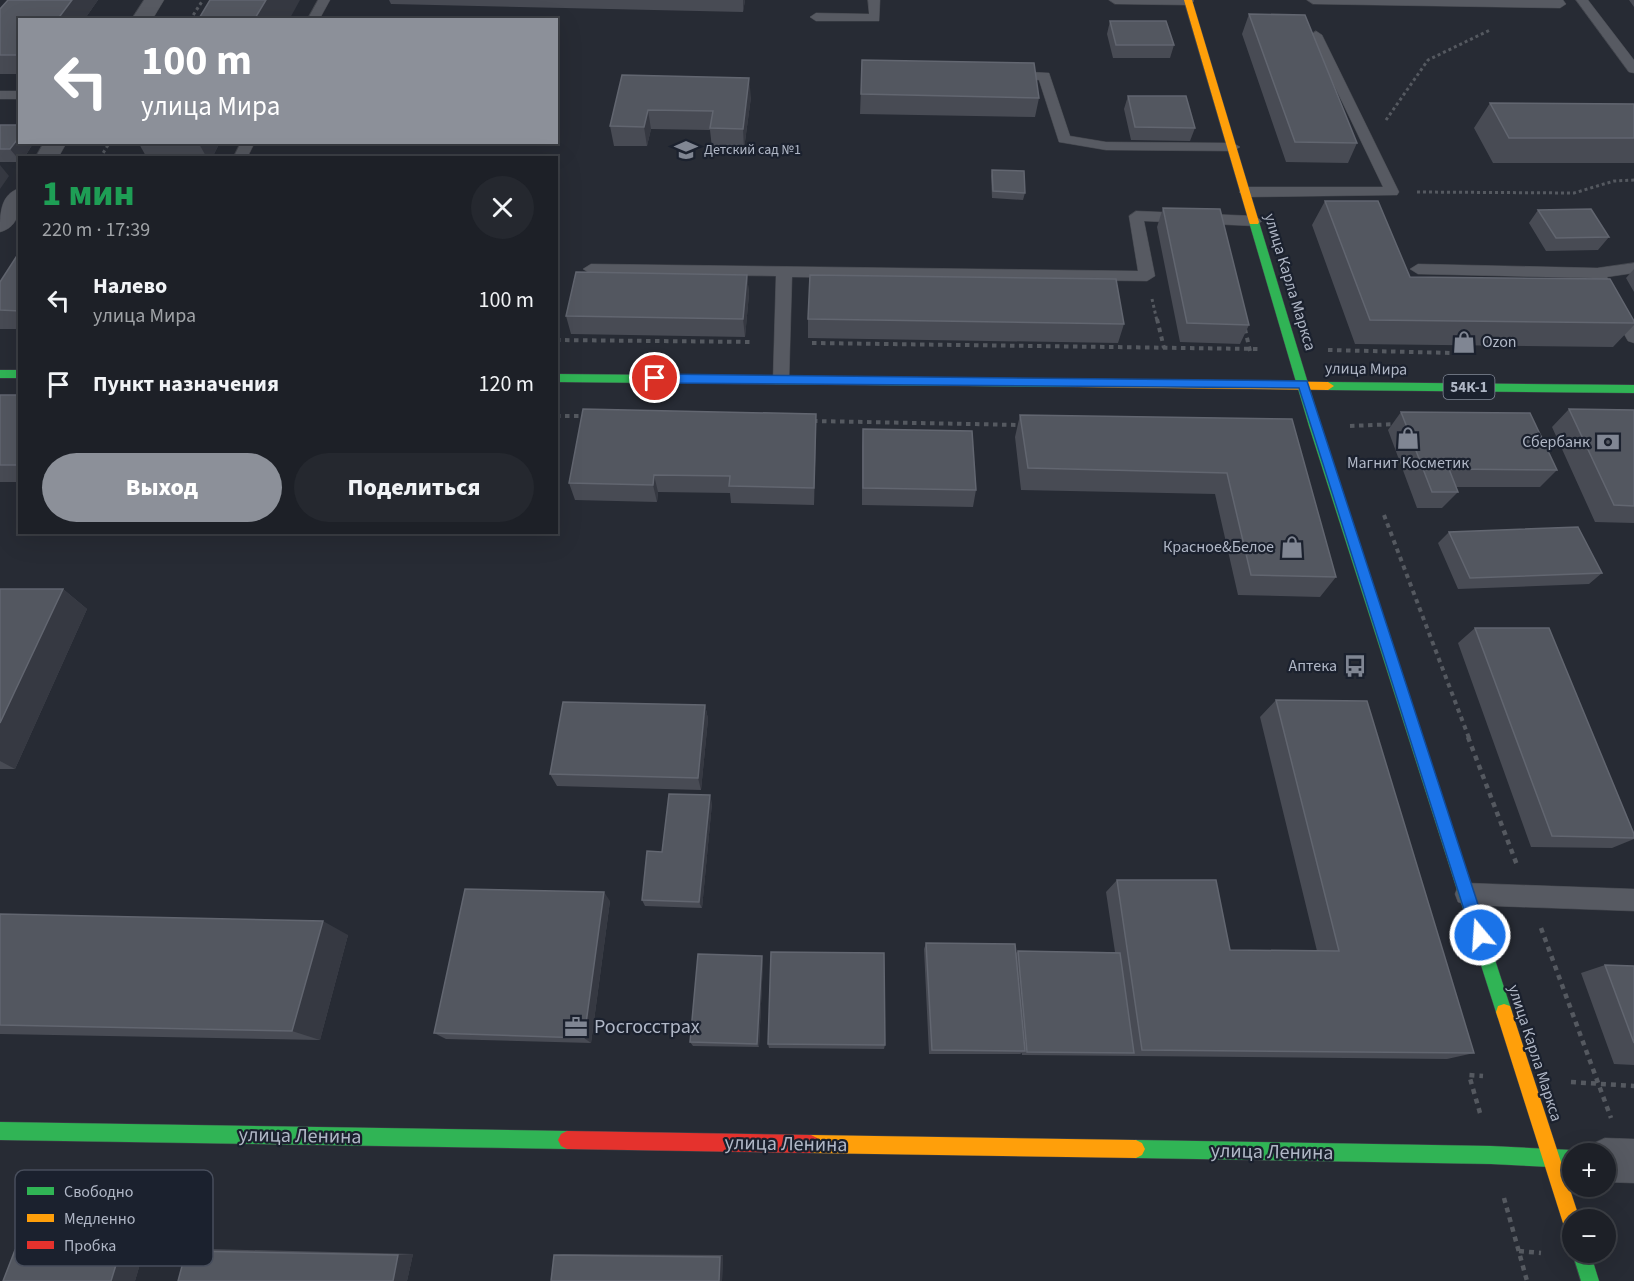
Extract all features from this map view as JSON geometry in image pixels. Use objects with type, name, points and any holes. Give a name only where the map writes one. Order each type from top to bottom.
[{"type":"main road","name":"улица Карла Маркса","points":[[1188,1],[1315,426],[1567,1209]]},
{"type":"main road","points":[[0,374],[18,374]]},
{"type":"main road","name":"улица Мира","points":[[558,378],[1634,388]]},
{"type":"main road","name":"улица Ленина","points":[[0,1131],[1562,1159]]},
{"type":"main road","points":[[1584,1263],[1590,1281]]},
{"type":"street","points":[[142,18],[154,0]]},
{"type":"street","points":[[0,224],[18,199]]},
{"type":"lane","points":[[314,18],[324,0]]},
{"type":"lane","points":[[816,17],[875,18],[874,0]]},
{"type":"lane","points":[[1115,0],[1188,1]]},
{"type":"lane","points":[[1313,0],[1551,2]]},
{"type":"lane","points":[[1582,0],[1634,69]]},
{"type":"lane","points":[[1246,192],[1392,192],[1316,34]]},
{"type":"lane","points":[[999,75],[1044,76],[1064,139],[1106,146],[1233,147]]},
{"type":"lane","points":[[0,95],[18,95]]},
{"type":"lane","points":[[591,269],[1147,276],[1136,216],[1255,221]]},
{"type":"lane","points":[[1418,269],[1597,273],[1634,268]]},
{"type":"lane","points":[[781,380],[784,271]]},
{"type":"lane","points":[[1597,273],[1634,337]]},
{"type":"lane","points":[[1466,894],[1634,900]]},
{"type":"path","points":[[191,18],[203,0]]},
{"type":"path","points":[[1369,145],[1428,60],[1551,2]]},
{"type":"path","points":[[1392,192],[1574,193],[1614,181],[1634,180]]},
{"type":"path","points":[[1147,276],[1164,348]]},
{"type":"path","points":[[558,340],[1294,350]]},
{"type":"path","points":[[1355,437],[1325,350],[1453,353]]},
{"type":"path","points":[[558,416],[592,416]]},
{"type":"path","points":[[804,421],[1029,425]]},
{"type":"path","points":[[1315,426],[1397,424]]},
{"type":"path","points":[[1384,513],[1599,1083],[1622,1161]]},
{"type":"path","points":[[1599,1083],[1634,1086]]},
{"type":"building","points":[[8,0],[72,0],[58,18],[18,18],[18,55],[0,55],[0,9]]},
{"type":"building","points":[[210,0],[266,0],[255,18],[199,18]]},
{"type":"building","points":[[1249,14],[1305,15],[1357,143],[1295,142]]},
{"type":"building","points":[[1110,21],[1166,21],[1174,45],[1116,45]]},
{"type":"building","points":[[862,60],[1034,63],[1039,98],[861,94]]},
{"type":"building","points":[[622,75],[749,78],[743,129],[710,128],[713,111],[648,110],[644,127],[610,126]]},
{"type":"building","points":[[1128,96],[1186,96],[1195,128],[1135,127]]},
{"type":"building","points":[[1490,103],[1634,104],[1634,138],[1509,138]]},
{"type":"building","points":[[0,125],[18,125],[18,139],[10,149],[0,149]]},
{"type":"building","points":[[992,170],[1024,171],[1025,193],[993,191]]},
{"type":"building","points":[[1325,201],[1378,201],[1410,277],[1610,279],[1634,323],[1370,320]]},
{"type":"building","points":[[1163,208],[1220,209],[1249,325],[1187,323]]},
{"type":"building","points":[[1591,209],[1609,237],[1556,238],[1538,210]]},
{"type":"building","points":[[18,254],[18,311],[0,310],[0,282]]},
{"type":"building","points":[[576,272],[747,275],[743,319],[566,316]]},
{"type":"building","points":[[810,275],[1116,279],[1124,324],[808,319]]},
{"type":"building","points":[[0,395],[18,395],[18,465],[0,465]]},
{"type":"building","points":[[583,409],[816,414],[814,488],[729,486],[730,476],[654,475],[653,485],[569,483]]},
{"type":"building","points":[[1569,409],[1634,410],[1634,506],[1614,505]]},
{"type":"building","points":[[1401,412],[1530,413],[1557,470],[1449,469],[1458,492],[1432,492]]},
{"type":"building","points":[[1020,415],[1292,419],[1336,577],[1251,575],[1227,473],[1028,468]]},
{"type":"building","points":[[863,429],[972,431],[976,490],[863,488]]},
{"type":"building","points":[[1578,527],[1602,573],[1470,578],[1449,532]]},
{"type":"building","points":[[0,589],[63,589],[0,723]]},
{"type":"building","points":[[1475,628],[1549,628],[1634,838],[1552,836]]},
{"type":"building","points":[[1276,700],[1367,701],[1474,1053],[1142,1050],[1117,880],[1216,880],[1230,950],[1339,951]]},
{"type":"building","points":[[563,702],[705,705],[698,778],[550,774]]},
{"type":"building","points":[[669,794],[710,795],[699,902],[642,900],[647,851],[662,852]]},
{"type":"building","points":[[465,889],[604,892],[584,1038],[434,1033]]},
{"type":"building","points":[[0,914],[323,921],[292,1031],[0,1025]]},
{"type":"building","points":[[926,943],[1015,944],[1025,1051],[932,1050]]},
{"type":"building","points":[[1018,951],[1120,953],[1134,1053],[1027,1052]]},
{"type":"building","points":[[771,952],[884,953],[885,1045],[768,1044]]},
{"type":"building","points":[[698,954],[762,956],[757,1044],[690,1042]]},
{"type":"building","points":[[1605,965],[1634,966],[1634,1043]]},
{"type":"building","points":[[15,1250],[15,1266],[116,1266],[111,1281],[3,1281]]},
{"type":"building","points":[[213,1252],[398,1255],[393,1281],[178,1281],[182,1266],[213,1266]]},
{"type":"building","points":[[554,1255],[720,1257],[719,1281],[551,1281]]},
{"type":"traffic: fast","points":[[1254,222],[1315,426],[1504,1012]]},
{"type":"traffic: fast","points":[[0,374],[18,374]]},
{"type":"traffic: fast","points":[[558,378],[1076,383]]},
{"type":"traffic: fast","points":[[1328,386],[1634,389]]},
{"type":"traffic: fast","points":[[0,1131],[567,1140]]},
{"type":"traffic: fast","points":[[1136,1149],[1491,1155],[1562,1159]]},
{"type":"traffic: fast","points":[[1584,1263],[1590,1281]]},
{"type":"traffic: slow","points":[[1188,0],[1254,222]]},
{"type":"traffic: slow","points":[[1076,383],[1328,386]]},
{"type":"traffic: slow","points":[[1504,1012],[1567,1209]]},
{"type":"traffic: slow","points":[[811,1144],[1136,1149]]},
{"type":"traffic: jam","points":[[567,1140],[811,1144]]},
{"type":"place","name":"Детский сад №1","points":[[686,150]]},
{"type":"place","name":"Ozon","points":[[1464,342]]},
{"type":"place","name":"Магнит Косметик","points":[[1408,438]]},
{"type":"place","name":"Сбербанк","points":[[1608,442]]},
{"type":"place","name":"Красное&Белое","points":[[1292,547]]},
{"type":"place","name":"Аптека","points":[[1355,666]]},
{"type":"place","name":"Росгосстрах","points":[[576,1027]]},
{"type":"route","points":[[655,378],[1303,384],[1480,935]]}]
